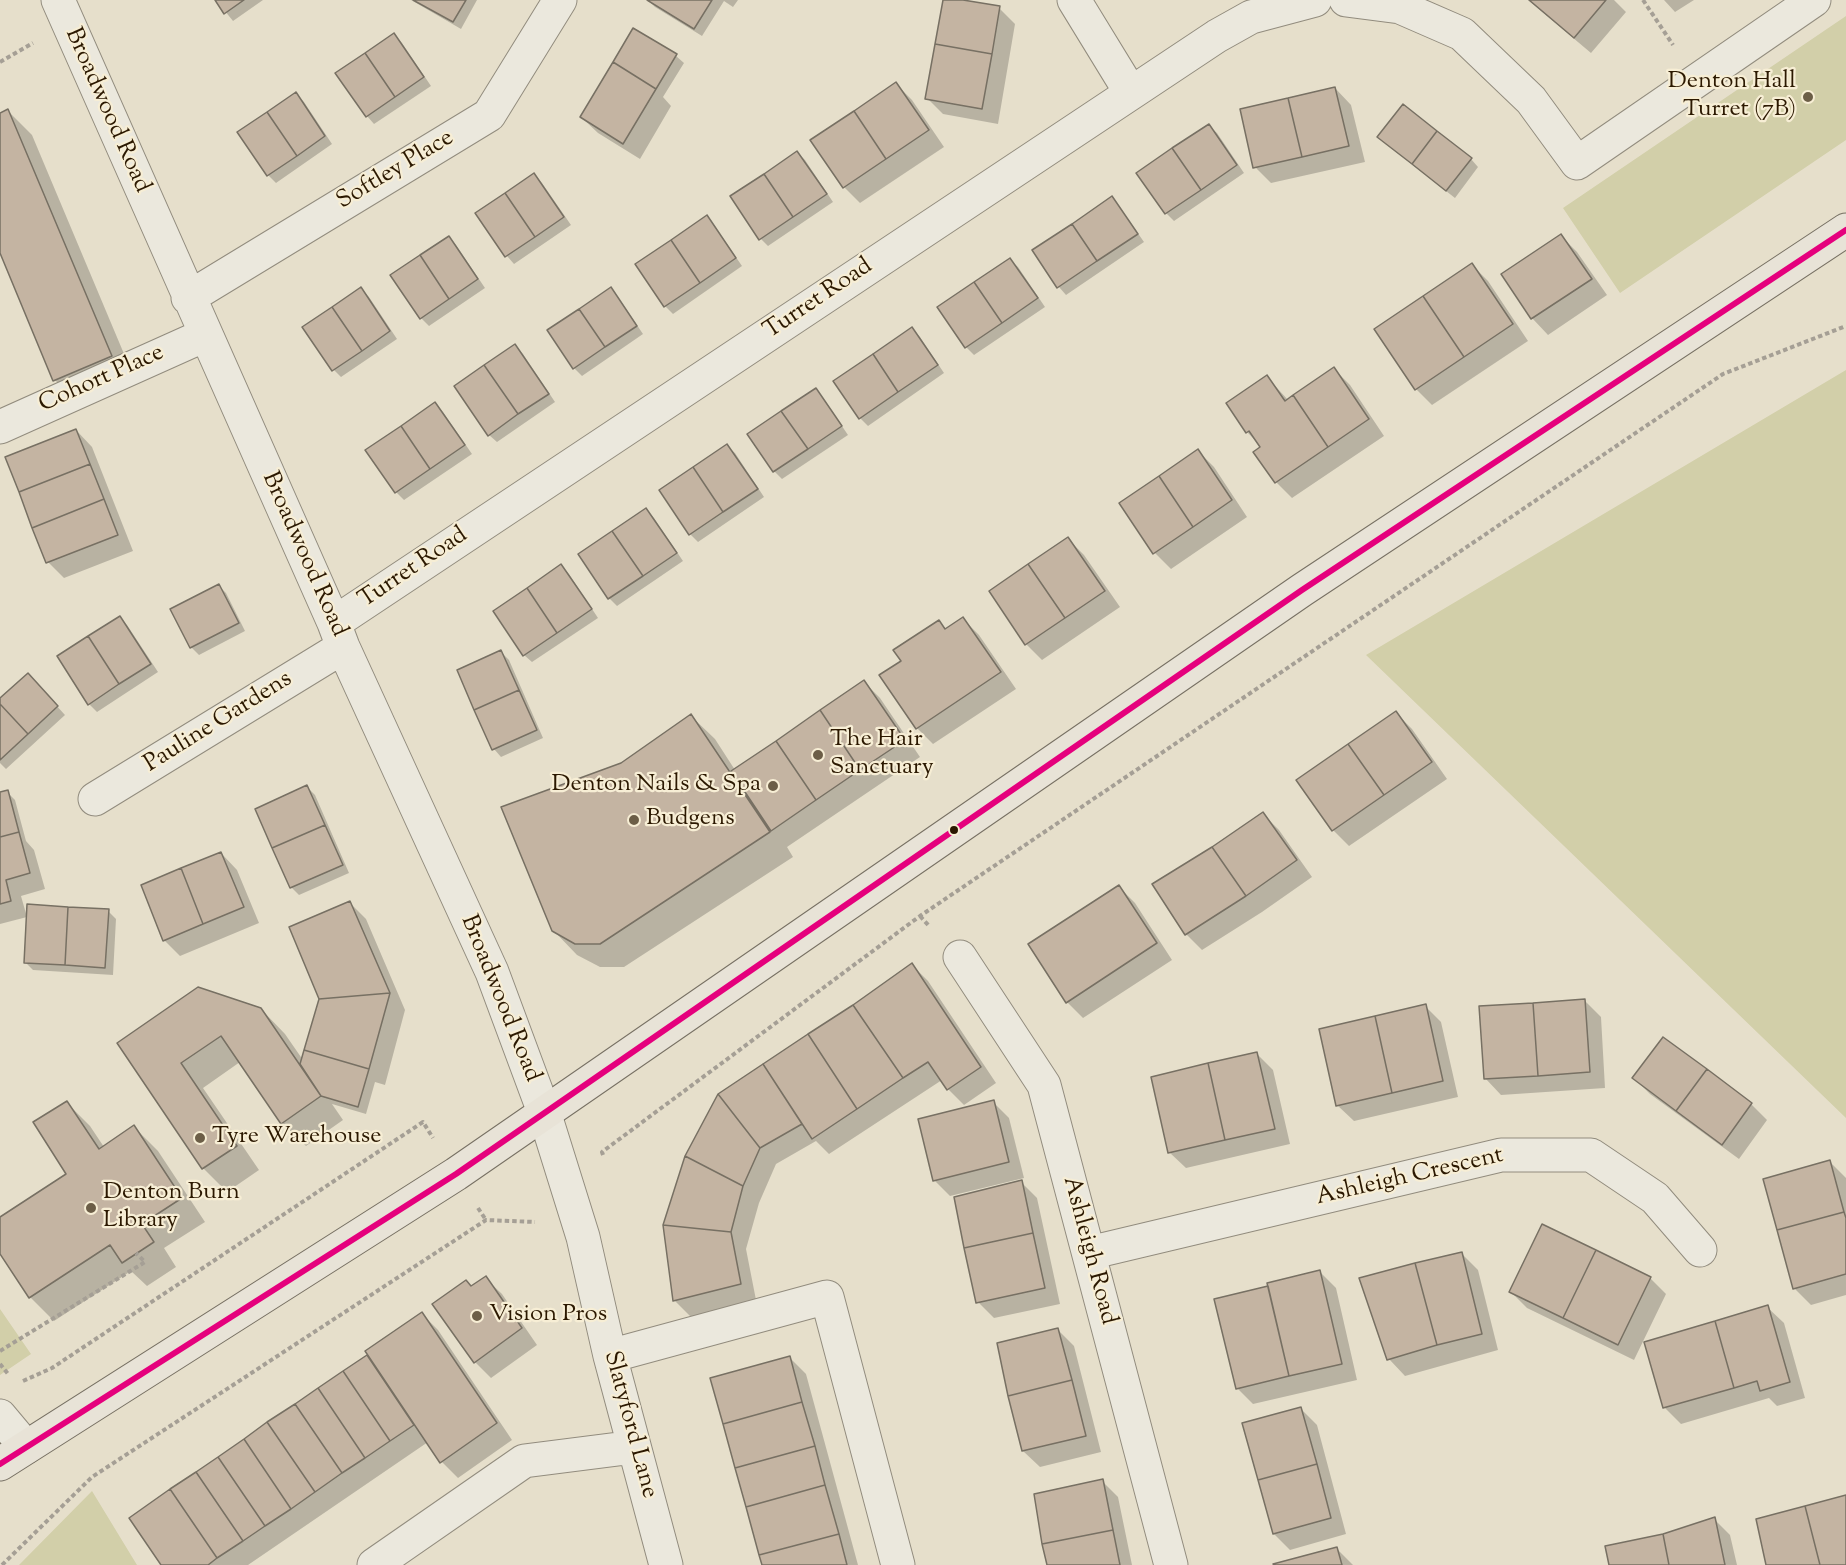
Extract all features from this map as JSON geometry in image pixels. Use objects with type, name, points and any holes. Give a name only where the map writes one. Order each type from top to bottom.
[{"type":"main road","points":[[13,1456],[441,1183],[1302,590],[1841,235]]},
{"type":"street","name":"Broadwood Road","points":[[58,0],[338,635],[492,972],[544,1112]]},
{"type":"street","name":"Softley Place","points":[[188,298],[489,115],[560,0]]},
{"type":"street","points":[[1074,0],[1131,93]]},
{"type":"street","name":"Turret Road","points":[[338,635],[1217,36],[1251,17],[1315,0]]},
{"type":"street","points":[[1346,0],[1400,7],[1462,34],[1531,100],[1577,163],[1814,0]]},
{"type":"street","name":"Cohort Place","points":[[0,427],[205,335]]},
{"type":"street","name":"Pauline Gardens","points":[[95,799],[338,635]]},
{"type":"street","name":"Ashleigh Road","points":[[960,957],[1044,1085],[1171,1565]]},
{"type":"street","name":"Slatyford Lane","points":[[544,1112],[583,1237],[610,1356],[666,1565]]},
{"type":"street","name":"Ashleigh Crescent","points":[[1089,1253],[1501,1155],[1591,1155],[1655,1198],[1700,1250]]},
{"type":"street","points":[[610,1356],[827,1296],[898,1565]]},
{"type":"street","points":[[0,1416],[13,1456]]},
{"type":"street","points":[[374,1565],[524,1461],[634,1447]]},
{"type":"path","points":[[1643,0],[1696,81]]},
{"type":"path","points":[[602,1152],[920,916],[1723,374],[1846,326]]},
{"type":"path","points":[[16,1384],[52,1368],[423,1122]]},
{"type":"path","points":[[2,1565],[92,1477],[486,1220]]},
{"type":"path","points":[[0,1351],[145,1262],[136,1253]]},
{"type":"shaded area","points":[[1846,16],[1846,140],[1620,293],[1563,208]]},
{"type":"shaded area","points":[[1846,370],[1846,1118],[1366,655]]},
{"type":"shaded area","points":[[0,1309],[31,1354],[0,1375]]},
{"type":"shaded area","points":[[92,1491],[137,1565],[19,1565]]},
{"type":"building","points":[[215,0],[244,0],[224,14]]},
{"type":"building","points":[[413,0],[466,0],[453,22]]},
{"type":"building","points":[[647,0],[712,0],[694,29]]},
{"type":"building","points":[[943,0],[963,0],[1000,6],[992,54],[935,44]]},
{"type":"building","points":[[1529,0],[1606,0],[1574,38]]},
{"type":"building","points":[[633,28],[677,54],[656,89],[613,62]]},
{"type":"building","points":[[394,33],[424,77],[395,97],[365,53]]},
{"type":"building","points":[[935,44],[992,54],[982,109],[925,99]]},
{"type":"building","points":[[365,53],[395,97],[366,117],[335,73]]},
{"type":"building","points":[[613,62],[656,89],[623,144],[580,117]]},
{"type":"building","points":[[896,82],[929,130],[886,159],[854,111]]},
{"type":"building","points":[[1335,87],[1349,146],[1302,157],[1288,98]]},
{"type":"building","points":[[296,92],[325,136],[297,156],[267,112]]},
{"type":"building","points":[[1288,98],[1302,157],[1253,168],[1240,109]]},
{"type":"building","points":[[1403,104],[1437,131],[1412,164],[1377,137]]},
{"type":"building","points":[[8,109],[112,356],[53,381],[0,253],[0,113]]},
{"type":"building","points":[[854,111],[886,159],[843,188],[810,140]]},
{"type":"building","points":[[267,112],[297,156],[267,176],[237,132]]},
{"type":"building","points":[[1209,124],[1237,165],[1201,190],[1172,148]]},
{"type":"building","points":[[1437,131],[1472,158],[1446,191],[1412,164]]},
{"type":"building","points":[[1172,148],[1201,190],[1165,214],[1136,173]]},
{"type":"building","points":[[797,151],[827,194],[793,217],[764,174]]},
{"type":"building","points":[[534,173],[564,217],[535,237],[505,193]]},
{"type":"building","points":[[764,174],[793,217],[759,240],[730,196]]},
{"type":"building","points":[[505,193],[535,237],[505,257],[475,213]]},
{"type":"building","points":[[1112,196],[1138,234],[1097,261],[1072,224]]},
{"type":"building","points":[[707,215],[736,258],[700,283],[671,240]]},
{"type":"building","points":[[1072,224],[1097,261],[1057,288],[1032,250]]},
{"type":"building","points":[[1561,234],[1592,279],[1531,319],[1501,274]]},
{"type":"building","points":[[449,236],[478,279],[449,299],[420,255]]},
{"type":"building","points":[[671,240],[700,283],[664,307],[635,264]]},
{"type":"building","points":[[420,255],[449,299],[420,319],[390,275]]},
{"type":"building","points":[[1010,258],[1038,298],[1002,323],[974,282]]},
{"type":"building","points":[[1472,263],[1513,324],[1464,357],[1423,296]]},
{"type":"building","points":[[974,282],[1002,323],[965,348],[937,307]]},
{"type":"building","points":[[361,287],[390,331],[362,351],[332,307]]},
{"type":"building","points":[[611,287],[637,326],[605,347],[579,309]]},
{"type":"building","points":[[1423,296],[1464,357],[1415,390],[1374,329]]},
{"type":"building","points":[[332,307],[362,351],[332,371],[302,327]]},
{"type":"building","points":[[579,309],[605,347],[573,369],[547,330]]},
{"type":"building","points":[[912,327],[938,365],[898,392],[873,354]]},
{"type":"building","points":[[515,344],[549,394],[518,414],[484,365]]},
{"type":"building","points":[[873,354],[898,392],[859,419],[833,381]]},
{"type":"building","points":[[484,365],[518,414],[488,436],[454,386]]},
{"type":"building","points":[[1334,367],[1369,419],[1328,447],[1293,395]]},
{"type":"building","points":[[1267,375],[1285,401],[1293,395],[1328,447],[1275,483],[1253,452],[1260,447],[1249,431],[1246,433],[1226,403]]},
{"type":"building","points":[[816,388],[842,426],[808,449],[781,411]]},
{"type":"building","points":[[435,402],[465,445],[430,469],[401,426]]},
{"type":"building","points":[[781,411],[808,449],[773,472],[747,434]]},
{"type":"building","points":[[401,426],[430,469],[395,493],[365,450]]},
{"type":"building","points":[[76,429],[90,464],[19,492],[5,457]]},
{"type":"building","points":[[727,444],[758,489],[723,512],[693,467]]},
{"type":"building","points":[[1198,449],[1232,500],[1193,527],[1159,476]]},
{"type":"building","points":[[90,464],[104,499],[32,528],[19,492]]},
{"type":"building","points":[[693,467],[723,512],[689,535],[659,490]]},
{"type":"building","points":[[1159,476],[1193,527],[1153,554],[1119,503]]},
{"type":"building","points":[[104,499],[118,535],[46,563],[32,528]]},
{"type":"building","points":[[646,508],[677,553],[643,576],[612,531]]},
{"type":"building","points":[[612,531],[643,576],[608,599],[578,554]]},
{"type":"building","points":[[1068,537],[1105,591],[1065,618],[1028,564]]},
{"type":"building","points":[[561,564],[592,609],[557,633],[527,588]]},
{"type":"building","points":[[1028,564],[1065,618],[1025,645],[989,591]]},
{"type":"building","points":[[219,584],[239,623],[190,648],[170,609]]},
{"type":"building","points":[[527,588],[557,633],[523,656],[493,611]]},
{"type":"building","points":[[120,616],[151,664],[119,684],[88,636]]},
{"type":"building","points":[[963,617],[1001,672],[916,729],[879,675],[901,661],[893,650],[939,620],[945,629]]},
{"type":"building","points":[[88,636],[119,684],[88,705],[57,656]]},
{"type":"building","points":[[501,650],[519,690],[474,710],[457,670]]},
{"type":"building","points":[[28,673],[58,706],[28,734],[0,704],[0,698]]},
{"type":"building","points":[[864,680],[905,740],[860,770],[820,710]]},
{"type":"building","points":[[519,690],[537,730],[492,750],[474,710]]},
{"type":"building","points":[[0,704],[28,734],[0,760]]},
{"type":"building","name":"The Hair Sanctuary","points":[[820,710],[860,770],[816,800],[776,741]]},
{"type":"building","points":[[1396,711],[1432,762],[1384,795],[1348,744]]},
{"type":"building","name":"Budgens","points":[[691,714],[770,832],[600,944],[575,944],[552,931],[501,807],[621,763]]},
{"type":"building","name":"Denton Nails & Spa","points":[[776,741],[816,800],[771,831],[731,771]]},
{"type":"building","points":[[1348,744],[1384,795],[1332,831],[1296,780]]},
{"type":"building","points":[[307,785],[325,825],[272,848],[255,809]]},
{"type":"building","points":[[8,790],[19,832],[0,837],[0,792]]},
{"type":"building","points":[[1263,812],[1297,860],[1246,896],[1212,847]]},
{"type":"building","points":[[325,825],[343,865],[290,888],[272,848]]},
{"type":"building","points":[[19,832],[30,873],[6,880],[11,901],[0,904],[0,837]]},
{"type":"building","points":[[1212,847],[1246,896],[1185,935],[1152,884]]},
{"type":"building","points":[[221,852],[244,907],[203,924],[181,868]]},
{"type":"building","points":[[181,868],[203,924],[163,941],[141,885]]},
{"type":"building","points":[[1119,885],[1157,943],[1066,1003],[1028,944]]},
{"type":"building","points":[[350,901],[390,993],[319,999],[289,927]]},
{"type":"building","points":[[27,904],[68,907],[65,965],[24,963]]},
{"type":"building","points":[[68,907],[109,909],[105,968],[65,965]]},
{"type":"building","points":[[912,963],[981,1067],[947,1090],[928,1062],[903,1078],[853,1005]]},
{"type":"building","points":[[198,987],[261,1008],[321,1096],[281,1124],[221,1036],[181,1063],[237,1146],[202,1169],[117,1043]]},
{"type":"building","points":[[390,993],[369,1069],[304,1050],[319,999]]},
{"type":"building","points":[[1585,999],[1590,1072],[1538,1076],[1533,1003]]},
{"type":"building","points":[[1533,1003],[1538,1076],[1484,1079],[1479,1006]]},
{"type":"building","points":[[1426,1004],[1443,1081],[1392,1093],[1375,1016]]},
{"type":"building","points":[[853,1005],[903,1078],[857,1109],[808,1034]]},
{"type":"building","points":[[1375,1016],[1392,1093],[1336,1106],[1319,1029]]},
{"type":"building","points":[[808,1034],[857,1109],[812,1139],[763,1064]]},
{"type":"building","points":[[1663,1037],[1707,1069],[1676,1111],[1632,1078]]},
{"type":"building","points":[[304,1050],[369,1069],[358,1107],[321,1096],[300,1064]]},
{"type":"building","points":[[1257,1052],[1275,1129],[1225,1140],[1208,1063]]},
{"type":"building","points":[[1208,1063],[1225,1140],[1168,1153],[1151,1077]]},
{"type":"building","points":[[763,1064],[802,1124],[760,1148],[718,1094]]},
{"type":"building","points":[[1707,1069],[1752,1103],[1722,1145],[1676,1111]]},
{"type":"building","points":[[718,1094],[760,1148],[743,1186],[685,1156]]},
{"type":"building","points":[[994,1100],[1009,1162],[933,1181],[918,1119]]},
{"type":"building","name":"Denton Burn Library","points":[[67,1101],[99,1149],[134,1125],[182,1198],[142,1224],[154,1242],[122,1263],[110,1245],[29,1298],[0,1254],[0,1217],[66,1174],[33,1122]]},
{"type":"building","points":[[685,1156],[743,1186],[731,1232],[663,1225]]},
{"type":"building","points":[[1830,1160],[1844,1212],[1777,1230],[1763,1179]]},
{"type":"building","points":[[1022,1180],[1033,1233],[964,1248],[954,1197]]},
{"type":"building","points":[[1844,1212],[1846,1218],[1846,1274],[1793,1289],[1777,1230]]},
{"type":"building","points":[[1542,1224],[1596,1250],[1563,1318],[1509,1292]]},
{"type":"building","points":[[663,1225],[731,1232],[741,1284],[673,1301]]},
{"type":"building","points":[[1033,1233],[1045,1288],[976,1303],[964,1248]]},
{"type":"building","points":[[1596,1250],[1651,1277],[1618,1345],[1563,1318]]},
{"type":"building","points":[[1462,1252],[1482,1334],[1437,1345],[1415,1263]]},
{"type":"building","points":[[1415,1263],[1437,1345],[1387,1360],[1359,1278]]},
{"type":"building","points":[[1320,1270],[1342,1364],[1289,1376],[1267,1283]]},
{"type":"building","name":"Vision Pros","points":[[486,1276],[522,1328],[474,1363],[432,1304],[466,1280],[471,1286]]},
{"type":"building","points":[[1268,1286],[1289,1376],[1236,1389],[1214,1299]]},
{"type":"building","points":[[1768,1305],[1790,1382],[1760,1391],[1757,1381],[1734,1388],[1715,1321]]},
{"type":"building","points":[[422,1312],[497,1423],[440,1463],[365,1351]]},
{"type":"building","points":[[1715,1321],[1734,1388],[1663,1408],[1644,1342]]},
{"type":"building","points":[[1058,1328],[1072,1380],[1008,1396],[997,1343]]},
{"type":"building","points":[[367,1355],[414,1425],[390,1441],[343,1371]]},
{"type":"building","points":[[790,1356],[802,1402],[723,1424],[710,1378]]},
{"type":"building","points":[[343,1371],[390,1441],[365,1458],[318,1388]]},
{"type":"building","points":[[1072,1380],[1086,1436],[1022,1451],[1008,1396]]},
{"type":"building","points":[[318,1388],[365,1458],[342,1473],[295,1404]]},
{"type":"building","points":[[802,1402],[815,1446],[735,1468],[723,1424]]},
{"type":"building","points":[[295,1404],[342,1473],[315,1492],[267,1422]]},
{"type":"building","points":[[1301,1407],[1317,1464],[1258,1480],[1242,1423]]},
{"type":"building","points":[[267,1422],[315,1492],[291,1509],[244,1439]]},
{"type":"building","points":[[244,1439],[291,1509],[265,1526],[218,1457]]},
{"type":"building","points":[[815,1446],[825,1485],[746,1507],[735,1468]]},
{"type":"building","points":[[218,1457],[265,1526],[243,1541],[196,1472]]},
{"type":"building","points":[[1317,1464],[1331,1518],[1273,1534],[1258,1480]]},
{"type":"building","points":[[196,1472],[243,1541],[217,1558],[170,1489]]},
{"type":"building","points":[[1103,1479],[1113,1530],[1042,1544],[1034,1494]]},
{"type":"building","points":[[825,1485],[839,1534],[759,1555],[746,1507]]},
{"type":"building","points":[[170,1489],[217,1558],[208,1565],[161,1565],[129,1518]]},
{"type":"building","points":[[1846,1495],[1846,1565],[1820,1565],[1805,1506]]},
{"type":"building","points":[[1805,1506],[1820,1565],[1766,1565],[1756,1519]]},
{"type":"building","points":[[1715,1517],[1725,1565],[1669,1565],[1663,1534]]},
{"type":"building","points":[[1113,1530],[1120,1565],[1047,1565],[1042,1544]]},
{"type":"building","points":[[839,1534],[847,1565],[762,1565],[759,1555]]},
{"type":"building","points":[[1663,1534],[1669,1565],[1609,1565],[1605,1546]]},
{"type":"building","points":[[1337,1547],[1342,1565],[1273,1564]]},
{"type":"transit line","points":[[0,1464],[456,1174],[1302,590],[1846,230]]},
{"type":"place","name":"Denton Hall Turret (7B)","points":[[1808,97]]},
{"type":"place","name":"The Hair Sanctuary","points":[[818,755]]},
{"type":"place","name":"Denton Nails & Spa","points":[[773,786]]},
{"type":"place","name":"Budgens","points":[[634,820]]},
{"type":"place","name":"Tyre Warehouse","points":[[200,1138]]},
{"type":"place","name":"Denton Burn Library","points":[[91,1208]]},
{"type":"place","name":"Vision Pros","points":[[477,1316]]}]
